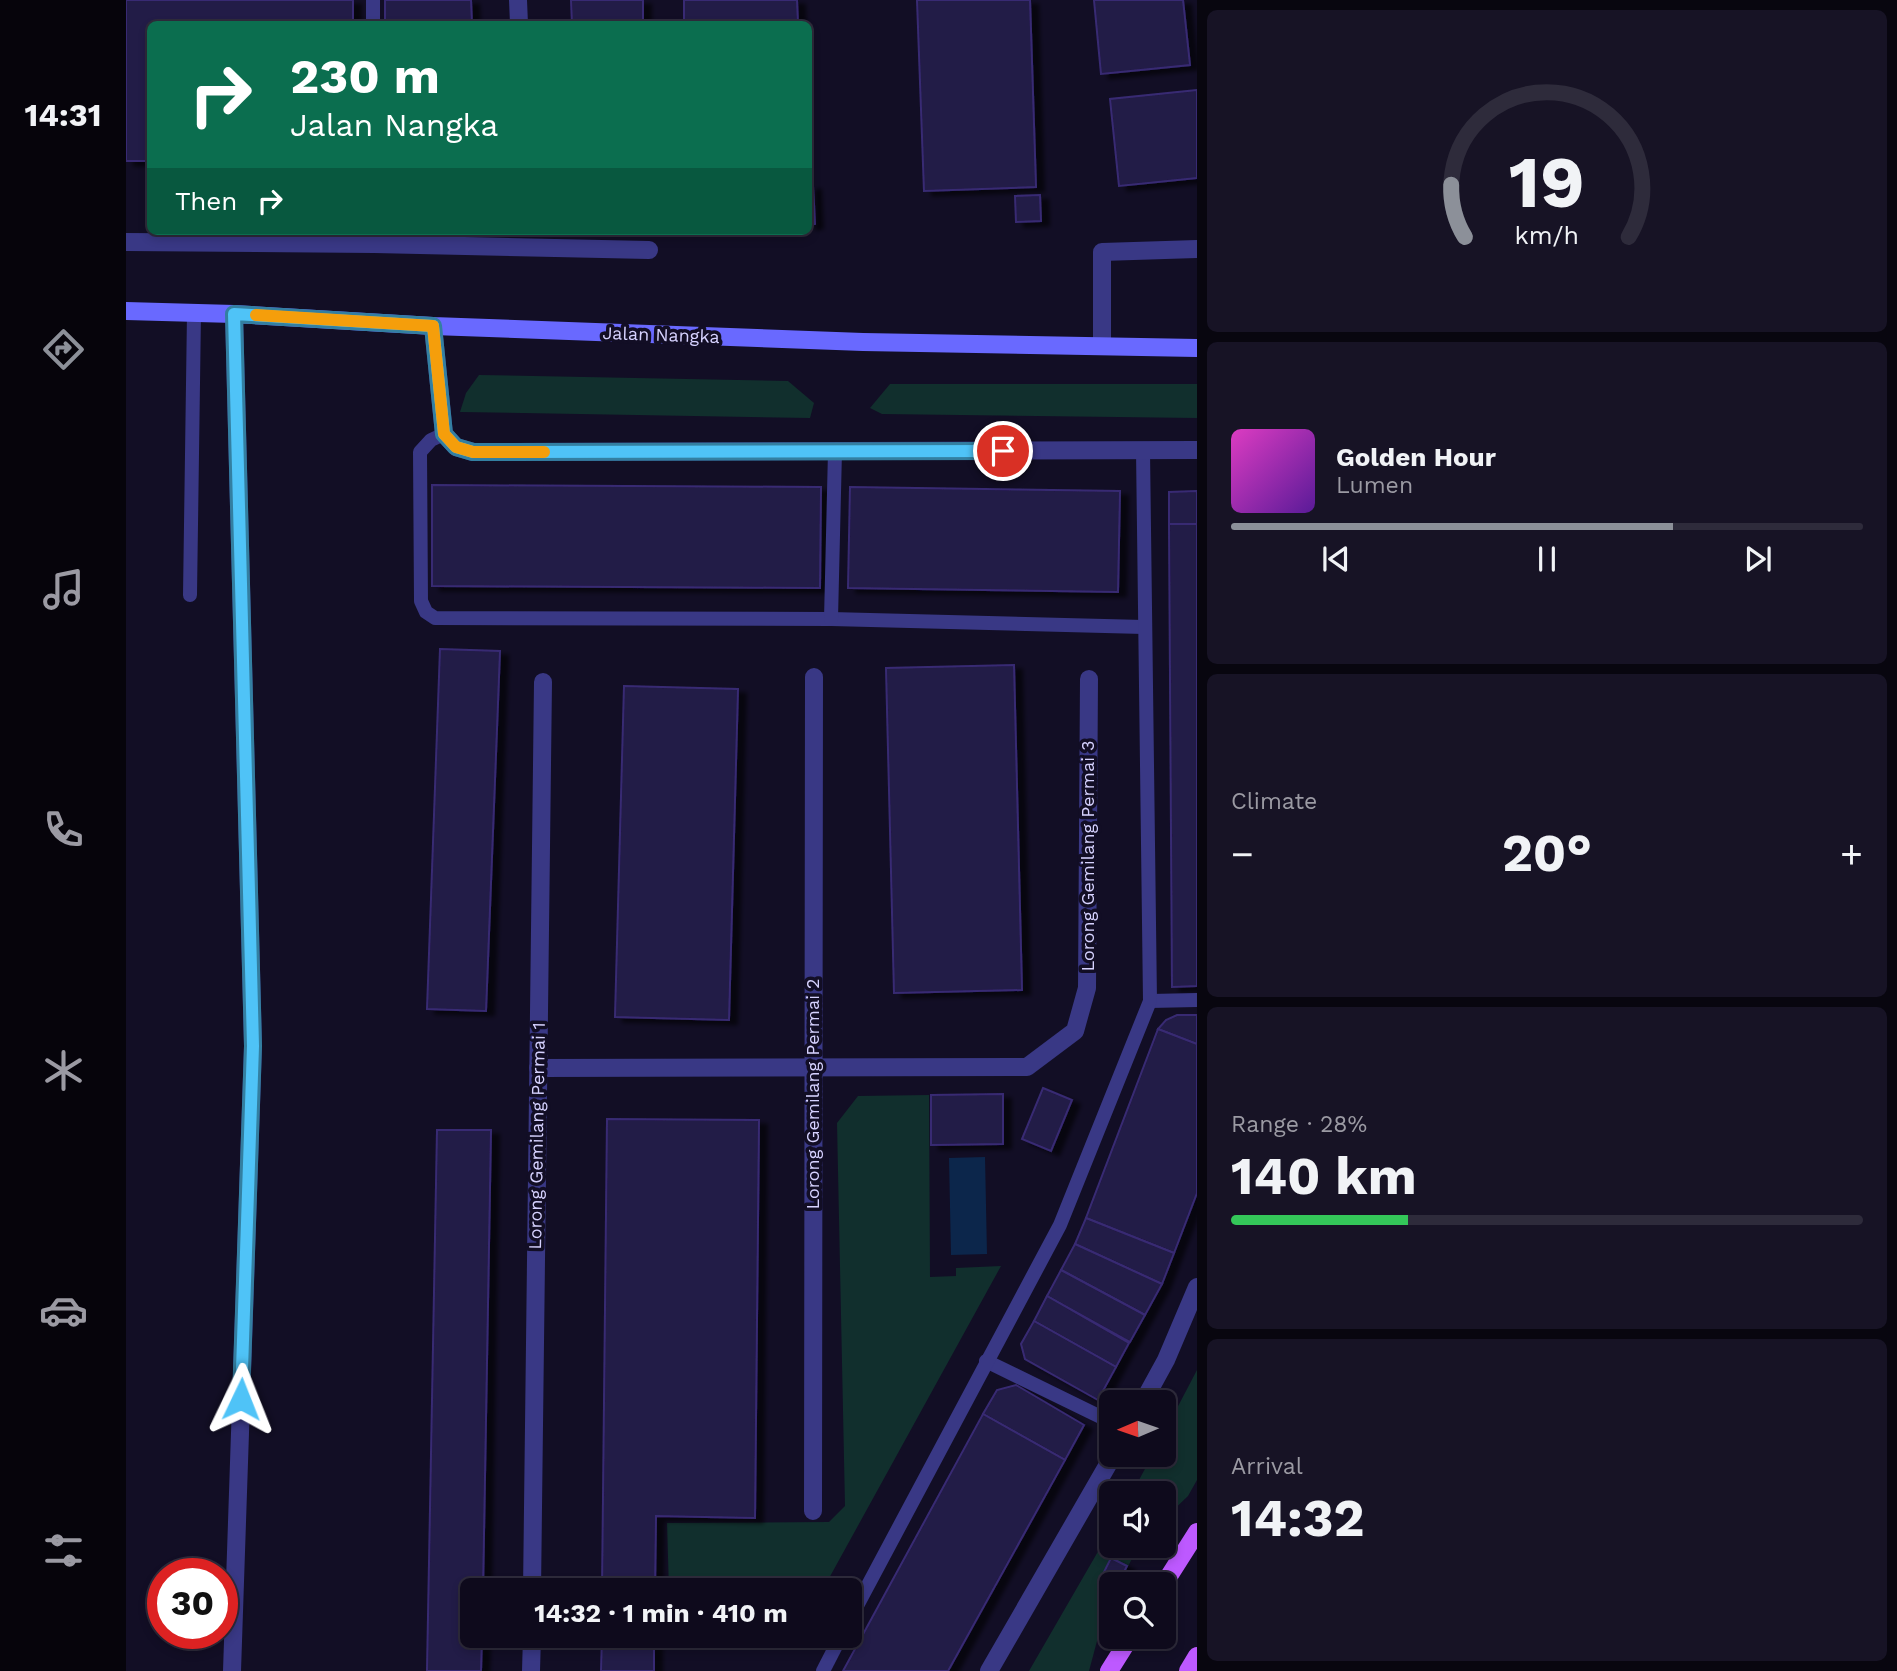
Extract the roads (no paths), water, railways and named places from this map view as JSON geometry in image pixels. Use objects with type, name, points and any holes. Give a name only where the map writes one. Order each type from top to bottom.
[{"type":"main road","points":[[1172,1572],[1197,1532]]},
{"type":"main road","points":[[1109,1671],[1123,1649]]},
{"type":"main road","points":[[1188,1671],[1197,1656]]},
{"type":"street","points":[[518,0],[519,21]]},
{"type":"street","points":[[126,242],[374,237],[525,240],[649,250]]},
{"type":"street","points":[[1102,346],[1102,252],[1197,249]]},
{"type":"street","name":"Jalan Nangka","points":[[126,312],[234,314],[433,326],[863,342],[1197,348]]},
{"type":"street","points":[[232,1671],[253,1046],[234,314]]},
{"type":"street","points":[[433,326],[444,434],[456,447],[473,452],[1197,450]]},
{"type":"street","name":"Lorong Gemilang Permai 2","points":[[813,1511],[814,677]]},
{"type":"street","name":"Lorong Gemilang Permai 3","points":[[813,1068],[1027,1067],[1075,1031],[1087,988],[1089,679]]},
{"type":"street","name":"Lorong Gemilang Permai 1","points":[[532,1578],[543,682]]},
{"type":"street","points":[[538,1068],[813,1068]]},
{"type":"street","points":[[1150,1390],[1166,1360],[1197,1287]]},
{"type":"street","points":[[989,1671],[1107,1467]]},
{"type":"street","points":[[531,1671],[532,1648]]},
{"type":"lane","points":[[373,0],[373,21]]},
{"type":"lane","points":[[190,595],[194,313]]},
{"type":"lane","points":[[444,434],[431,440],[420,452],[421,601],[426,612],[435,618],[831,619],[1144,627]]},
{"type":"lane","points":[[862,1596],[1060,1225],[1150,1001],[1143,450]]},
{"type":"lane","points":[[831,619],[835,451]]},
{"type":"lane","points":[[1150,1001],[1197,1000]]},
{"type":"lane","points":[[986,1361],[1099,1416]]},
{"type":"lane","points":[[823,1671],[835,1648]]},
{"type":"water","points":[[985,1157],[987,1254],[951,1255],[949,1158]]}]
